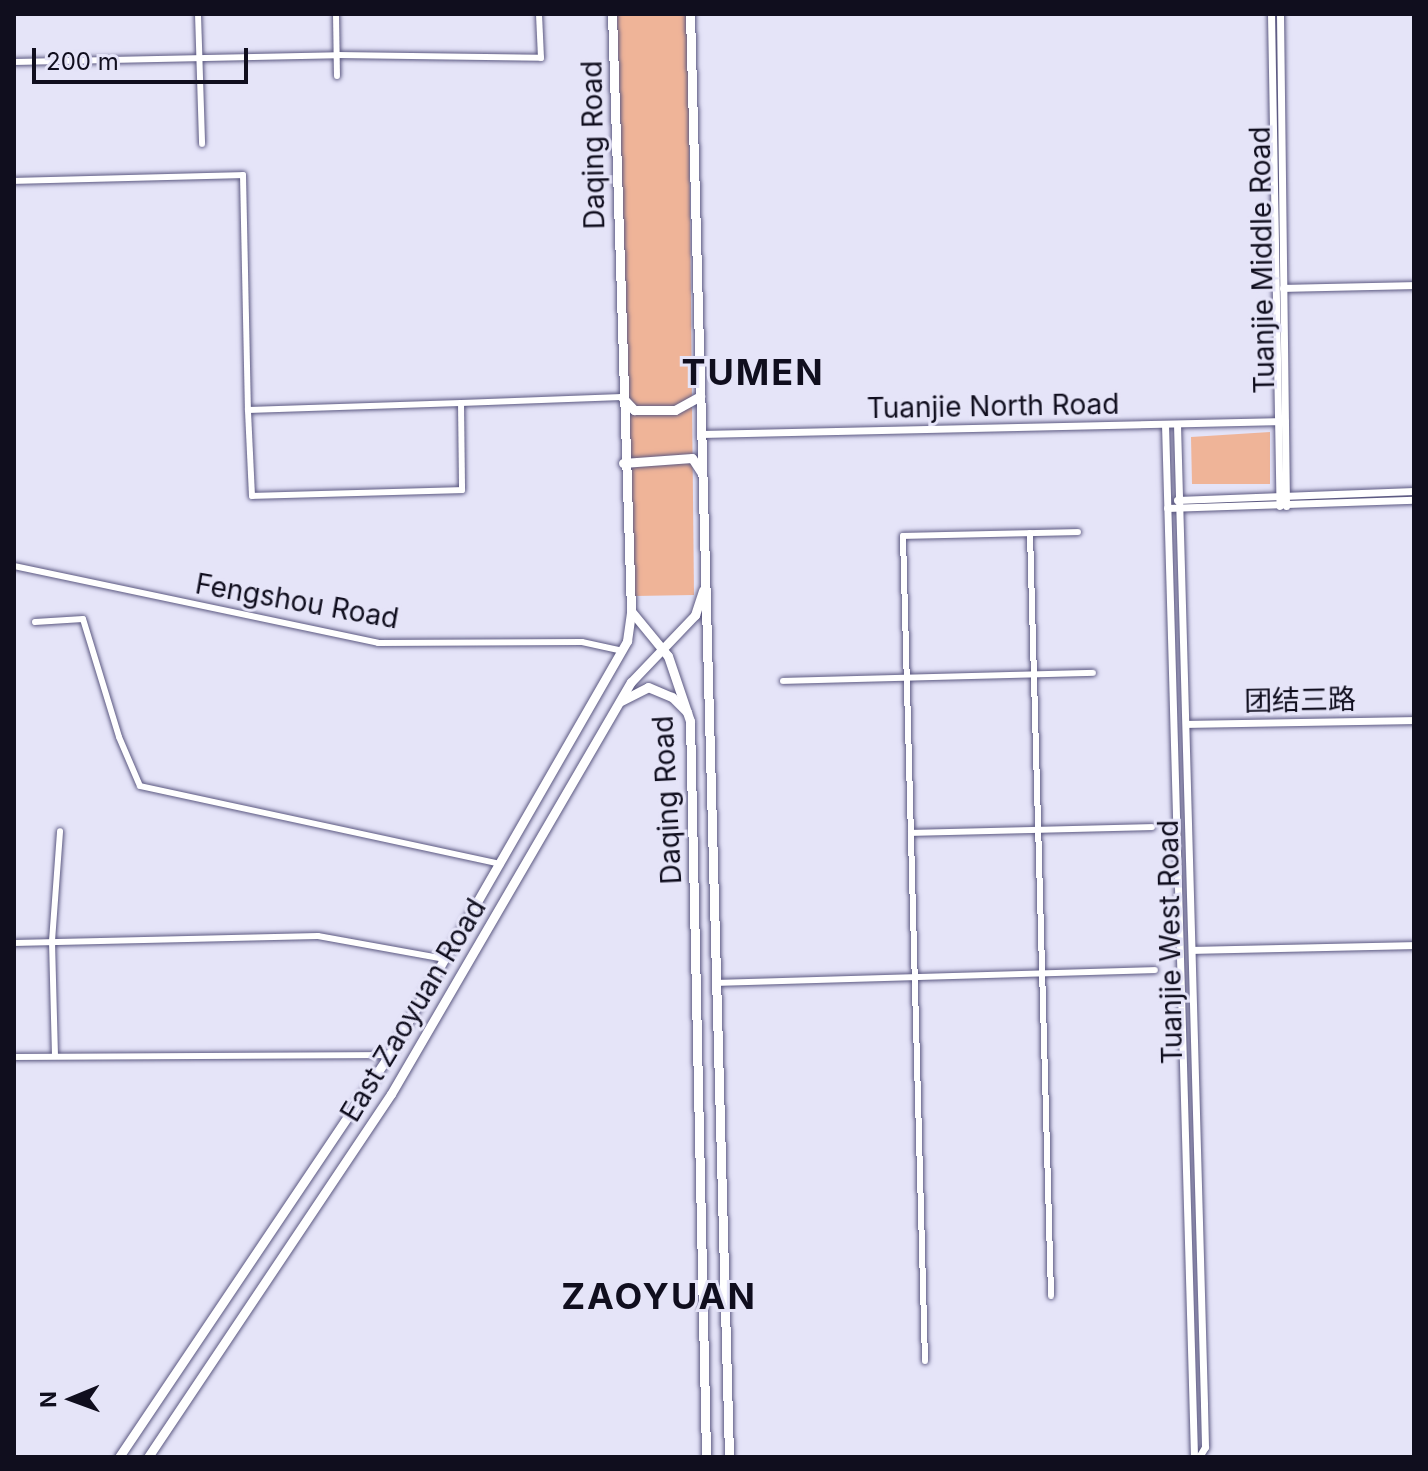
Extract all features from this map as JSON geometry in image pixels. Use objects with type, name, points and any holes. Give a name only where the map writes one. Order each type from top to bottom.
[{"type":"main road","name":"Daqing Road","points":[[612,14],[623,463],[631,611],[661,646],[689,713],[706,1457]]},
{"type":"main road","name":"Daqing Road","points":[[690,14],[729,1457]]},
{"type":"main road","points":[[622,397],[634,410],[675,410],[700,396]]},
{"type":"main road","points":[[623,463],[692,458],[702,475]]},
{"type":"main road","name":"East Zaoyuan Road","points":[[152,1455],[391,1094],[618,703],[661,646],[695,615],[705,583]]},
{"type":"main road","name":"East Zaoyuan Road","points":[[119,1457],[389,1055],[623,651],[631,611]]},
{"type":"main road","points":[[618,703],[648,687],[672,697],[689,713]]},
{"type":"main road","points":[[691,755],[710,754]]},
{"type":"street","points":[[198,14],[202,144]]},
{"type":"street","points":[[336,14],[337,76]]},
{"type":"street","points":[[14,62],[337,55],[541,58],[539,14]]},
{"type":"street","name":"Tuanjie Middle Road","points":[[1271,14],[1281,288]]},
{"type":"street","name":"Tuanjie Middle Road","points":[[1280,14],[1283,501]]},
{"type":"street","points":[[14,181],[243,175],[252,496],[462,490],[461,403]]},
{"type":"street","points":[[1281,288],[1414,285]]},
{"type":"street","points":[[248,410],[622,397]]},
{"type":"street","name":"Tuanjie North Road","points":[[701,434],[1282,421]]},
{"type":"street","name":"Tuanjie West Road","points":[[1165,424],[1196,1457]]},
{"type":"street","name":"Tuanjie West Road","points":[[1177,424],[1205,1447],[1196,1457]]},
{"type":"street","points":[[1283,501],[1414,491]]},
{"type":"street","points":[[1167,504],[1414,500]]},
{"type":"street","points":[[925,1361],[903,536],[1078,532]]},
{"type":"street","points":[[1030,533],[1051,1296]]},
{"type":"street","name":"Fengshou Road","points":[[14,566],[378,643],[582,642],[623,651]]},
{"type":"street","points":[[35,622],[83,619],[119,737],[140,786],[501,864]]},
{"type":"street","points":[[783,681],[1093,673]]},
{"type":"street","name":"团结三路","points":[[1186,724],[1414,720]]},
{"type":"street","points":[[911,833],[1152,827]]},
{"type":"street","points":[[55,1056],[52,941],[60,831]]},
{"type":"street","points":[[14,943],[318,936],[445,959]]},
{"type":"street","points":[[1192,950],[1414,945]]},
{"type":"street","points":[[717,983],[1155,970]]},
{"type":"street","points":[[14,1057],[389,1055]]},
{"type":"shaded area","points":[[617,14],[688,14],[694,595],[635,596]]},
{"type":"shaded area","points":[[1270,432],[1270,484],[1192,484],[1191,437]]},
{"type":"district","name":"TUMEN","points":[[753,373]]},
{"type":"district","name":"ZAOYUAN","points":[[659,1297]]}]
